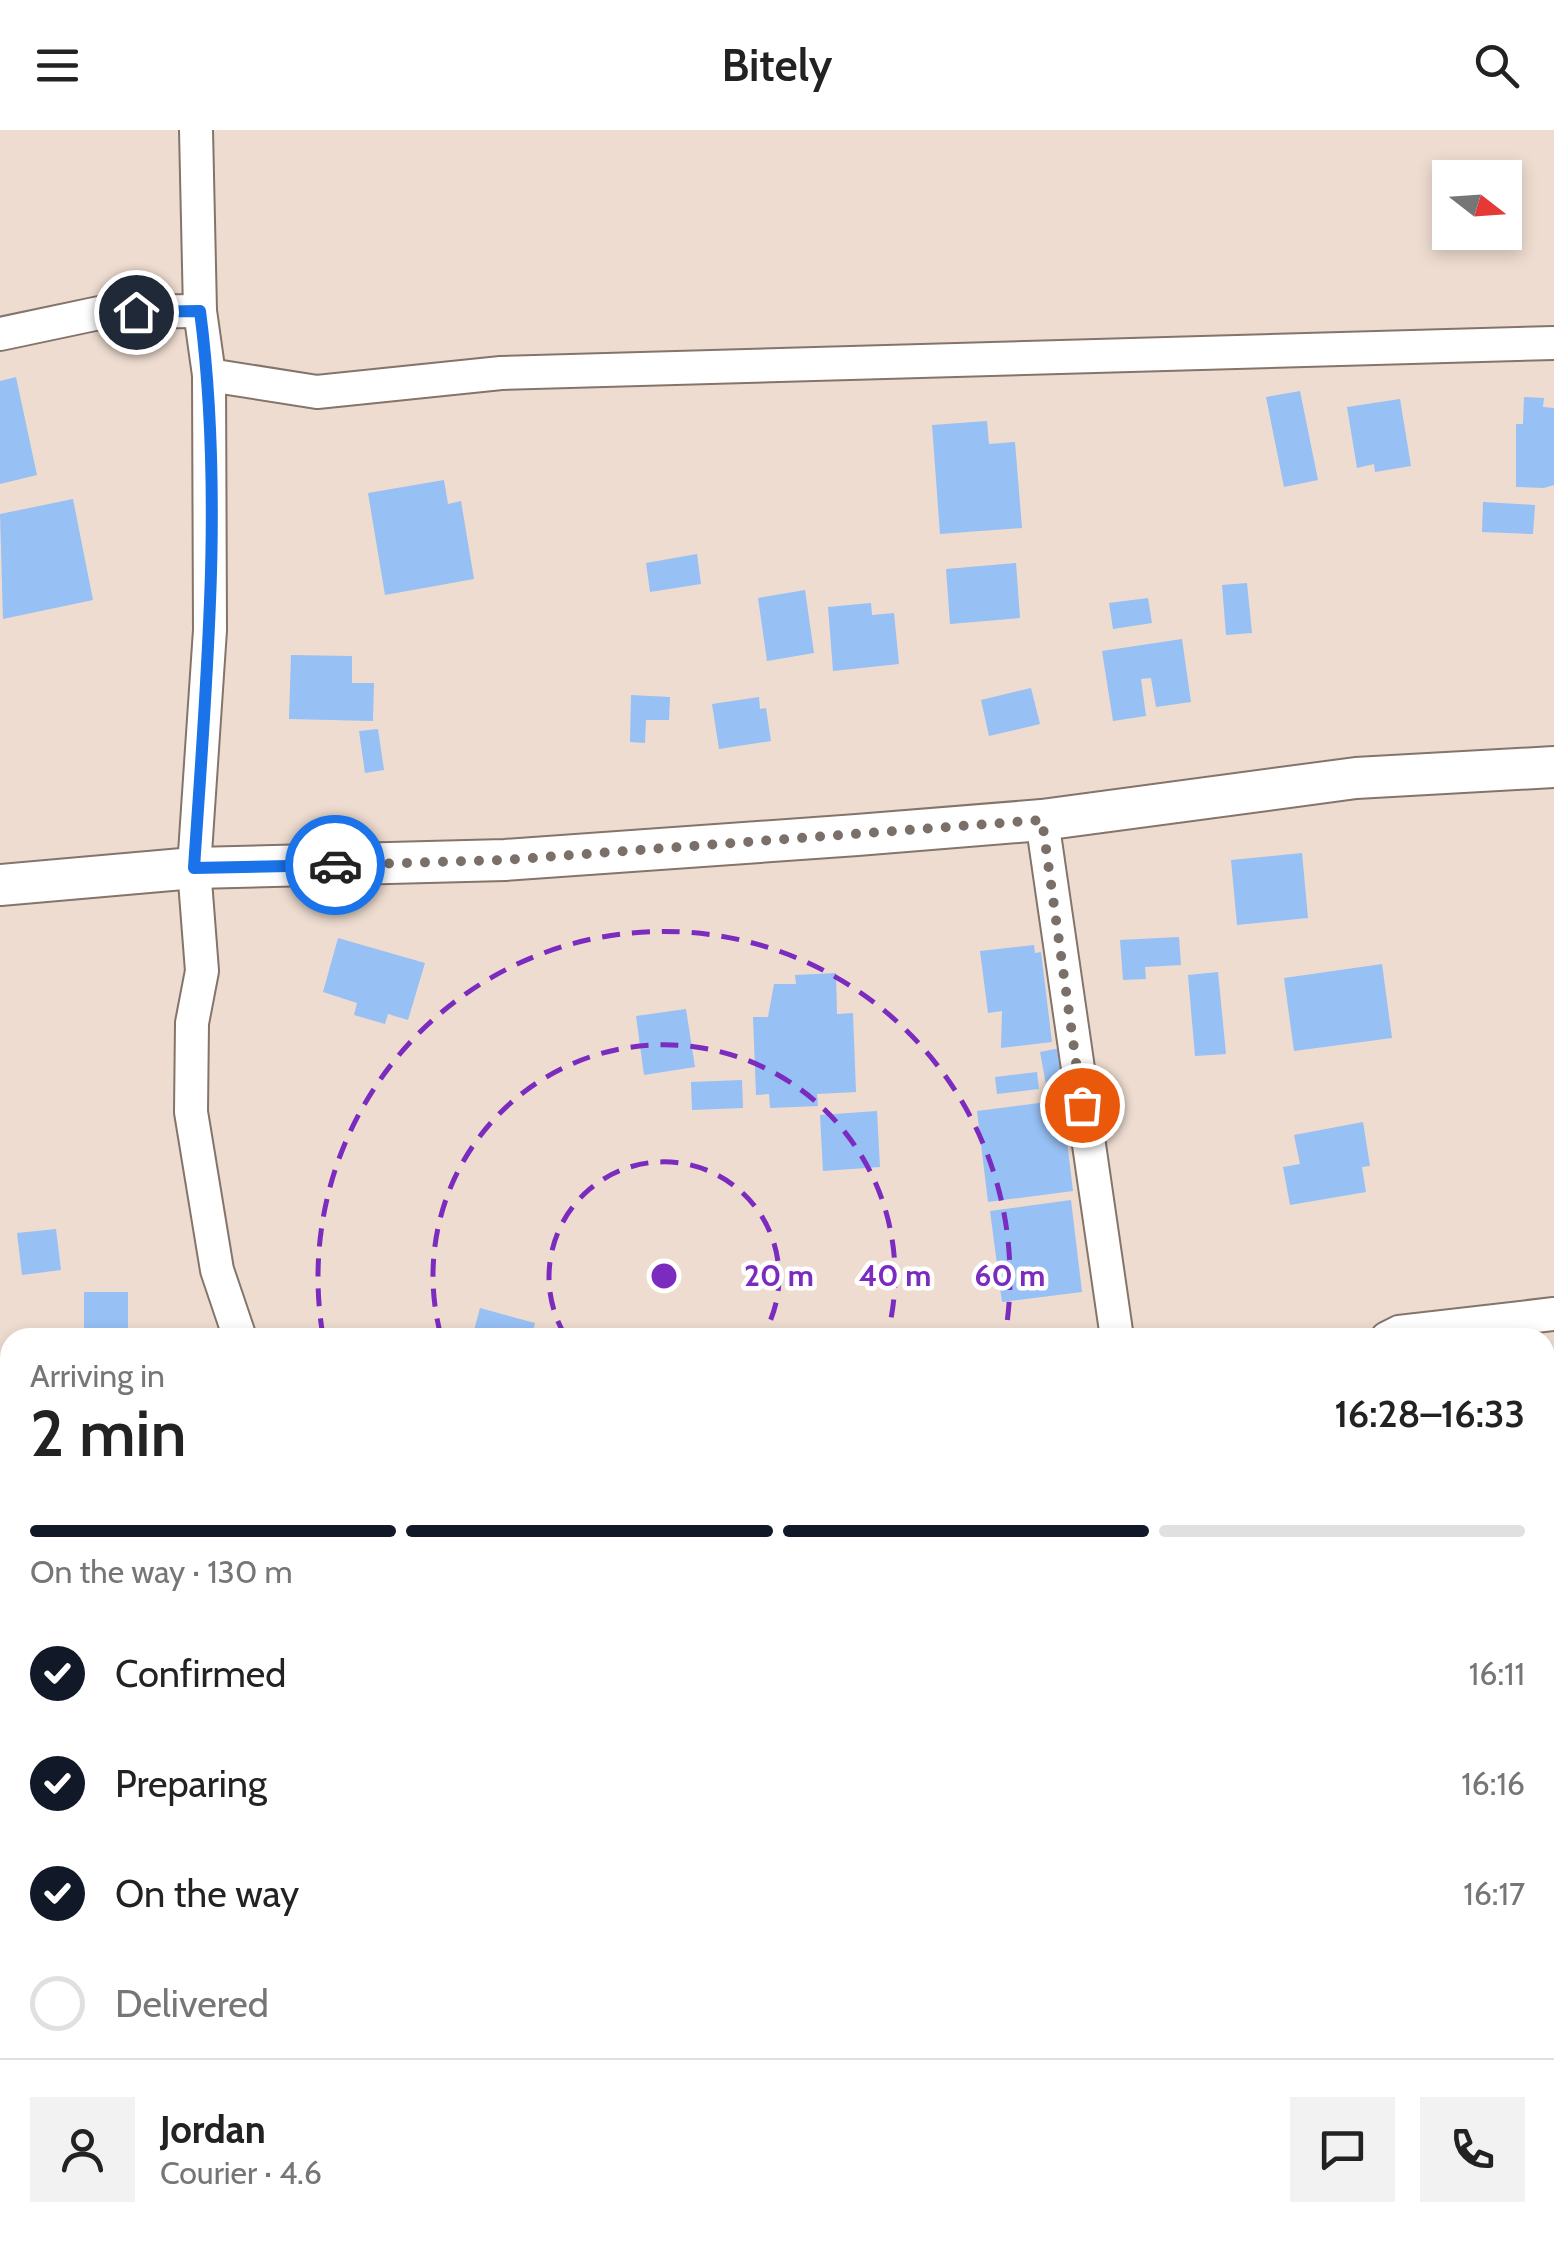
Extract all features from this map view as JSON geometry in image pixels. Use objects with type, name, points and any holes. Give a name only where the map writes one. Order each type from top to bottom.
[{"type":"street","points":[[196,130],[200,311],[208,375],[210,630],[194,868],[202,971],[192,1024],[191,1112],[218,1270],[237,1328]]},
{"type":"street","points":[[0,334],[104,312],[200,311]]},
{"type":"street","points":[[208,375],[317,392],[501,373],[1554,343]]},
{"type":"street","points":[[0,885],[194,868],[505,860],[1042,820],[1356,778],[1554,766]]},
{"type":"street","points":[[1042,820],[1115,1328]]},
{"type":"street","points":[[1433,1328],[1554,1314]]},
{"type":"building","points":[[16,377],[37,475],[0,484],[0,381]]},
{"type":"building","points":[[1300,391],[1318,480],[1284,487],[1266,397]]},
{"type":"building","points":[[1524,397],[1544,398],[1543,407],[1554,408],[1554,485],[1544,488],[1516,487],[1516,424],[1523,424]]},
{"type":"building","points":[[1400,399],[1411,466],[1375,472],[1374,464],[1357,468],[1347,407]]},
{"type":"building","points":[[987,421],[989,444],[1015,442],[1022,528],[940,534],[932,425]]},
{"type":"building","points":[[444,480],[448,504],[461,501],[474,579],[385,595],[368,493]]},
{"type":"building","points":[[73,499],[93,600],[3,619],[0,514]]},
{"type":"building","points":[[1483,502],[1535,505],[1533,534],[1482,532]]},
{"type":"building","points":[[697,554],[701,584],[650,592],[646,563]]},
{"type":"building","points":[[1016,563],[1020,618],[950,624],[946,569]]},
{"type":"building","points":[[1247,583],[1252,633],[1226,635],[1222,585]]},
{"type":"building","points":[[805,590],[814,653],[767,661],[758,598]]},
{"type":"building","points":[[1148,598],[1152,623],[1113,629],[1109,603]]},
{"type":"building","points":[[871,603],[872,615],[894,613],[899,664],[833,671],[828,607]]},
{"type":"building","points":[[1182,639],[1191,702],[1156,707],[1151,678],[1141,679],[1146,716],[1113,721],[1102,651]]},
{"type":"building","points":[[291,655],[352,656],[352,683],[374,683],[373,721],[289,719]]},
{"type":"building","points":[[1031,688],[1040,724],[989,736],[981,700]]},
{"type":"building","points":[[631,695],[670,697],[669,720],[646,720],[645,743],[630,742]]},
{"type":"building","points":[[759,697],[760,709],[766,708],[771,741],[719,749],[712,704]]},
{"type":"building","points":[[378,729],[384,770],[365,773],[359,731]]},
{"type":"building","points":[[1302,853],[1308,918],[1237,925],[1231,860]]},
{"type":"building","points":[[1179,937],[1181,965],[1145,967],[1146,979],[1123,980],[1120,940]]},
{"type":"building","points":[[338,938],[425,963],[408,1020],[388,1014],[385,1024],[354,1015],[357,1003],[323,992]]},
{"type":"building","points":[[1034,945],[1035,953],[1041,952],[1052,1042],[1001,1048],[1002,1011],[988,1013],[980,951]]},
{"type":"building","points":[[1382,964],[1392,1038],[1294,1051],[1284,978]]},
{"type":"building","points":[[1218,972],[1226,1054],[1195,1056],[1188,975]]},
{"type":"building","points":[[836,973],[837,1014],[853,1013],[856,1092],[817,1094],[818,1106],[770,1108],[769,1094],[756,1095],[753,1017],[768,1017],[774,984],[796,984],[795,975]]},
{"type":"building","points":[[686,1009],[695,1067],[644,1075],[636,1016]]},
{"type":"building","points":[[1060,1048],[1067,1087],[1047,1090],[1040,1052]]},
{"type":"building","points":[[1037,1072],[1039,1089],[997,1094],[995,1077]]},
{"type":"building","points":[[742,1080],[743,1108],[692,1110],[691,1082]]},
{"type":"building","points":[[1062,1100],[1073,1191],[988,1202],[977,1111]]},
{"type":"building","points":[[877,1111],[880,1167],[823,1171],[820,1115]]},
{"type":"building","points":[[1363,1122],[1370,1166],[1362,1167],[1366,1192],[1290,1205],[1283,1167],[1300,1164],[1294,1135]]},
{"type":"building","points":[[1071,1200],[1082,1292],[1002,1302],[990,1211]]},
{"type":"building","points":[[56,1229],[61,1270],[22,1275],[17,1233]]},
{"type":"building","points":[[84,1292],[128,1292],[128,1328],[84,1328]]},
{"type":"building","points":[[480,1308],[535,1323],[534,1328],[475,1328]]},
{"type":"way so far","points":[[335,865],[505,860],[1042,820],[1082,1105]]},
{"type":"route","points":[[136,312],[200,311],[208,375],[210,630],[194,868],[335,865]]}]
